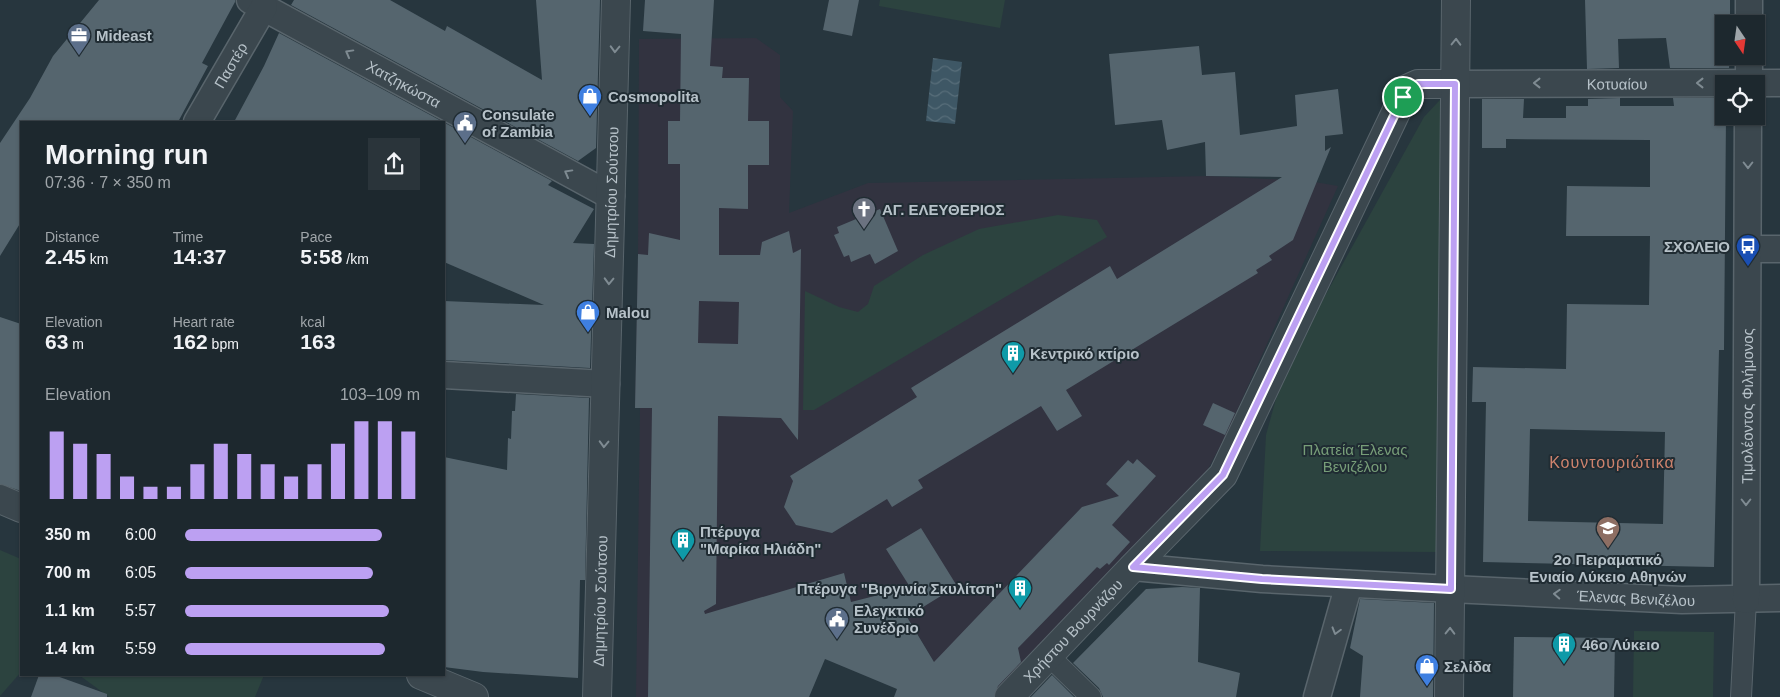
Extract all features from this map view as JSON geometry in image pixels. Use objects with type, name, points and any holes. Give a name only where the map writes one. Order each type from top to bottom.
[{"type":"street","name":"Δημητρίου Σούτσου","points":[[598,697],[616,0]]},
{"type":"street","points":[[1450,697],[1456,0]]},
{"type":"street","points":[[1749,0],[1749,15]]},
{"type":"street","name":"Χατζηκώστα","points":[[257,4],[611,196]]},
{"type":"street","name":"Παστέρ","points":[[198,121],[257,4]]},
{"type":"street","name":"Κοτυαίου","points":[[1765,83],[1780,83]]},
{"type":"street","name":"Χρήστου Βουρνάζου","points":[[1009,697],[1223,475],[1407,89],[1418,84],[1455,84]]},
{"type":"street","name":"Κοτυαίου","points":[[1455,84],[1715,84]]},
{"type":"street","name":"Τιμoλέοντος Φιλήμονος","points":[[1741,697],[1746,600],[1748,125]]},
{"type":"street","points":[[1748,249],[1780,249]]},
{"type":"street","points":[[445,375],[606,384]]},
{"type":"street","points":[[0,499],[20,508]]},
{"type":"street","name":"Έλενας Βενιζέλου","points":[[1133,567],[1262,579],[1451,589],[1682,600],[1780,598]]},
{"type":"street","points":[[1317,697],[1349,584]]},
{"type":"street","points":[[1049,656],[1091,697]]},
{"type":"street","points":[[423,676],[474,697]]},
{"type":"shaded area","points":[[756,38],[780,55],[780,97],[793,111],[789,213],[868,183],[1209,176],[1309,181],[1338,186],[1226,435],[1207,471],[1170,516],[988,697],[934,662],[892,592],[851,602],[844,574],[721,697],[636,697],[640,408],[635,408],[639,39]]},
{"type":"green space","points":[[880,0],[1005,0],[1000,28],[879,6]]},
{"type":"green space","name":"Πλατεία Έλενας Βενιζέλου","points":[[1455,84],[1437,552],[1260,551],[1266,435],[1284,370],[1424,117]]},
{"type":"green space","points":[[1058,215],[1097,220],[1107,237],[814,410],[803,410],[805,291],[839,307],[858,312],[868,304],[874,286],[923,255],[979,229]]},
{"type":"green space","points":[[0,550],[20,559],[20,673],[0,696]]},
{"type":"green space","points":[[1634,631],[1714,632],[1713,697],[1633,697]]},
{"type":"green space","points":[[80,676],[264,676],[255,697],[109,697]]},
{"type":"water","points":[[933,58],[962,62],[955,124],[926,121]]},
{"type":"building","points":[[99,0],[235,0],[202,63],[208,66],[179,121],[20,121],[20,224],[0,256],[0,143],[30,98],[53,56]]},
{"type":"building","points":[[294,0],[390,0],[445,31],[447,26],[542,80],[536,0],[600,0],[596,148],[578,161],[291,5]]},
{"type":"building","points":[[645,0],[714,0],[710,66],[723,67],[722,78],[749,78],[748,121],[769,121],[769,165],[748,165],[748,209],[719,208],[719,255],[760,255],[762,242],[789,231],[793,253],[801,249],[798,440],[781,418],[718,416],[716,604],[704,611],[705,614],[844,573],[851,602],[910,587],[886,549],[921,528],[957,586],[907,617],[934,662],[1082,507],[1119,496],[1106,484],[1128,460],[1133,464],[1137,459],[1156,476],[1112,525],[1130,542],[1109,565],[1107,563],[1100,569],[1097,567],[1018,648],[1021,662],[998,686],[994,697],[894,697],[897,689],[825,659],[809,697],[648,697],[652,408],[635,408],[638,254],[648,255],[649,233],[680,240],[680,164],[668,164],[668,121],[680,121],[681,34],[643,31]],"holes":[[[699,301],[739,302],[738,344],[698,343]]]},
{"type":"building","points":[[829,0],[859,0],[852,36],[823,30]]},
{"type":"building","points":[[1585,0],[1730,0],[1730,15],[1715,15],[1715,65],[1729,65],[1729,68],[1670,68],[1666,38],[1618,39],[1619,68],[1587,69]]},
{"type":"building","points":[[279,33],[441,121],[235,121]]},
{"type":"building","name":"Κεντρικό κτίριο","points":[[1199,46],[1202,75],[1235,72],[1240,135],[1297,126],[1295,95],[1338,89],[1343,134],[1325,136],[1325,151],[1331,147],[1293,240],[1269,256],[1272,260],[1256,270],[1258,273],[1066,390],[1082,416],[1057,431],[1041,406],[918,480],[923,488],[892,507],[887,499],[832,533],[796,525],[784,507],[793,481],[790,476],[917,397],[911,388],[1110,266],[1117,279],[1282,177],[1206,176],[1205,142],[1167,150],[1162,120],[1115,125],[1109,54]]},
{"type":"building","points":[[1620,98],[1620,106],[1674,106],[1673,98],[1715,98],[1715,125],[1726,125],[1724,350],[1719,350],[1714,567],[1483,562],[1486,402],[1472,402],[1473,367],[1566,369],[1567,304],[1649,305],[1650,236],[1566,236],[1567,186],[1650,187],[1650,140],[1506,139],[1506,148],[1482,148],[1482,99],[1524,99],[1523,118],[1566,118],[1566,106],[1588,106],[1588,99]],"holes":[[[1530,429],[1665,432],[1663,524],[1528,521]]]},
{"type":"building","points":[[445,123],[552,181],[548,185],[594,209],[573,243],[594,244],[590,368],[445,360],[445,301],[544,305],[445,262]]},
{"type":"building","name":"ΑΓ. ΕΛΕΥΘΕΡΙΟΣ","points":[[880,209],[898,251],[875,264],[870,254],[851,262],[849,255],[844,257],[834,235],[839,233],[837,227]]},
{"type":"building","points":[[0,317],[20,324],[20,491],[0,484]]},
{"type":"building","points":[[516,394],[589,398],[585,580],[580,580],[578,678],[483,672],[445,667],[445,457],[507,470],[508,438],[511,439],[512,411],[515,411]]},
{"type":"building","points":[[1213,403],[1235,413],[1225,435],[1203,425]]},
{"type":"building","points":[[1200,588],[1198,662],[1240,673],[1236,697],[1103,697],[1099,688],[1073,663],[1146,589]]},
{"type":"building","points":[[1360,599],[1434,603],[1433,697],[1360,697],[1363,656],[1350,648]]},
{"type":"building","name":"46o Λύκειο","points":[[1514,637],[1615,638],[1614,697],[1513,697]]},
{"type":"building","points":[[1052,675],[1074,697],[1031,697]]},
{"type":"building","points":[[39,676],[57,676],[107,694],[107,697],[31,697]]},
{"type":"place","name":"Mideast","points":[[79,56]]},
{"type":"place","name":"Cosmopolita","points":[[590,117]]},
{"type":"place","name":"Consulate of Zambia","points":[[465,144]]},
{"type":"place","name":"ΑΓ. ΕΛΕΥΘΕΡΙΟΣ","points":[[864,230]]},
{"type":"place","name":"ΣΧΟΛΕΙΟ","points":[[1748,267]]},
{"type":"place","name":"Malou","points":[[588,333]]},
{"type":"place","name":"Κεντρικό κτίριο","points":[[1013,374]]},
{"type":"place","name":"2ο Πειραματικό Ενιαίο Λύκειο Αθηνών","points":[[1608,549]]},
{"type":"place","name":"Πτέρυγα \"Μαρίκα Ηλιάδη\"","points":[[683,561]]},
{"type":"place","name":"Πτέρυγα \"Βιργινία Σκυλίτση\"","points":[[1020,609]]},
{"type":"place","name":"Ελεγκτικό Συνέδριο","points":[[837,640]]},
{"type":"place","name":"46o Λύκειο","points":[[1564,665]]},
{"type":"place","name":"Σελίδα","points":[[1427,687]]},
{"type":"district","name":"Κουντουριώτικα","points":[[1612,462]]},
{"type":"route","points":[[1418,84],[1455,84],[1451,589],[1262,579],[1133,567],[1223,475],[1403,97],[1407,89],[1418,84]]}]
